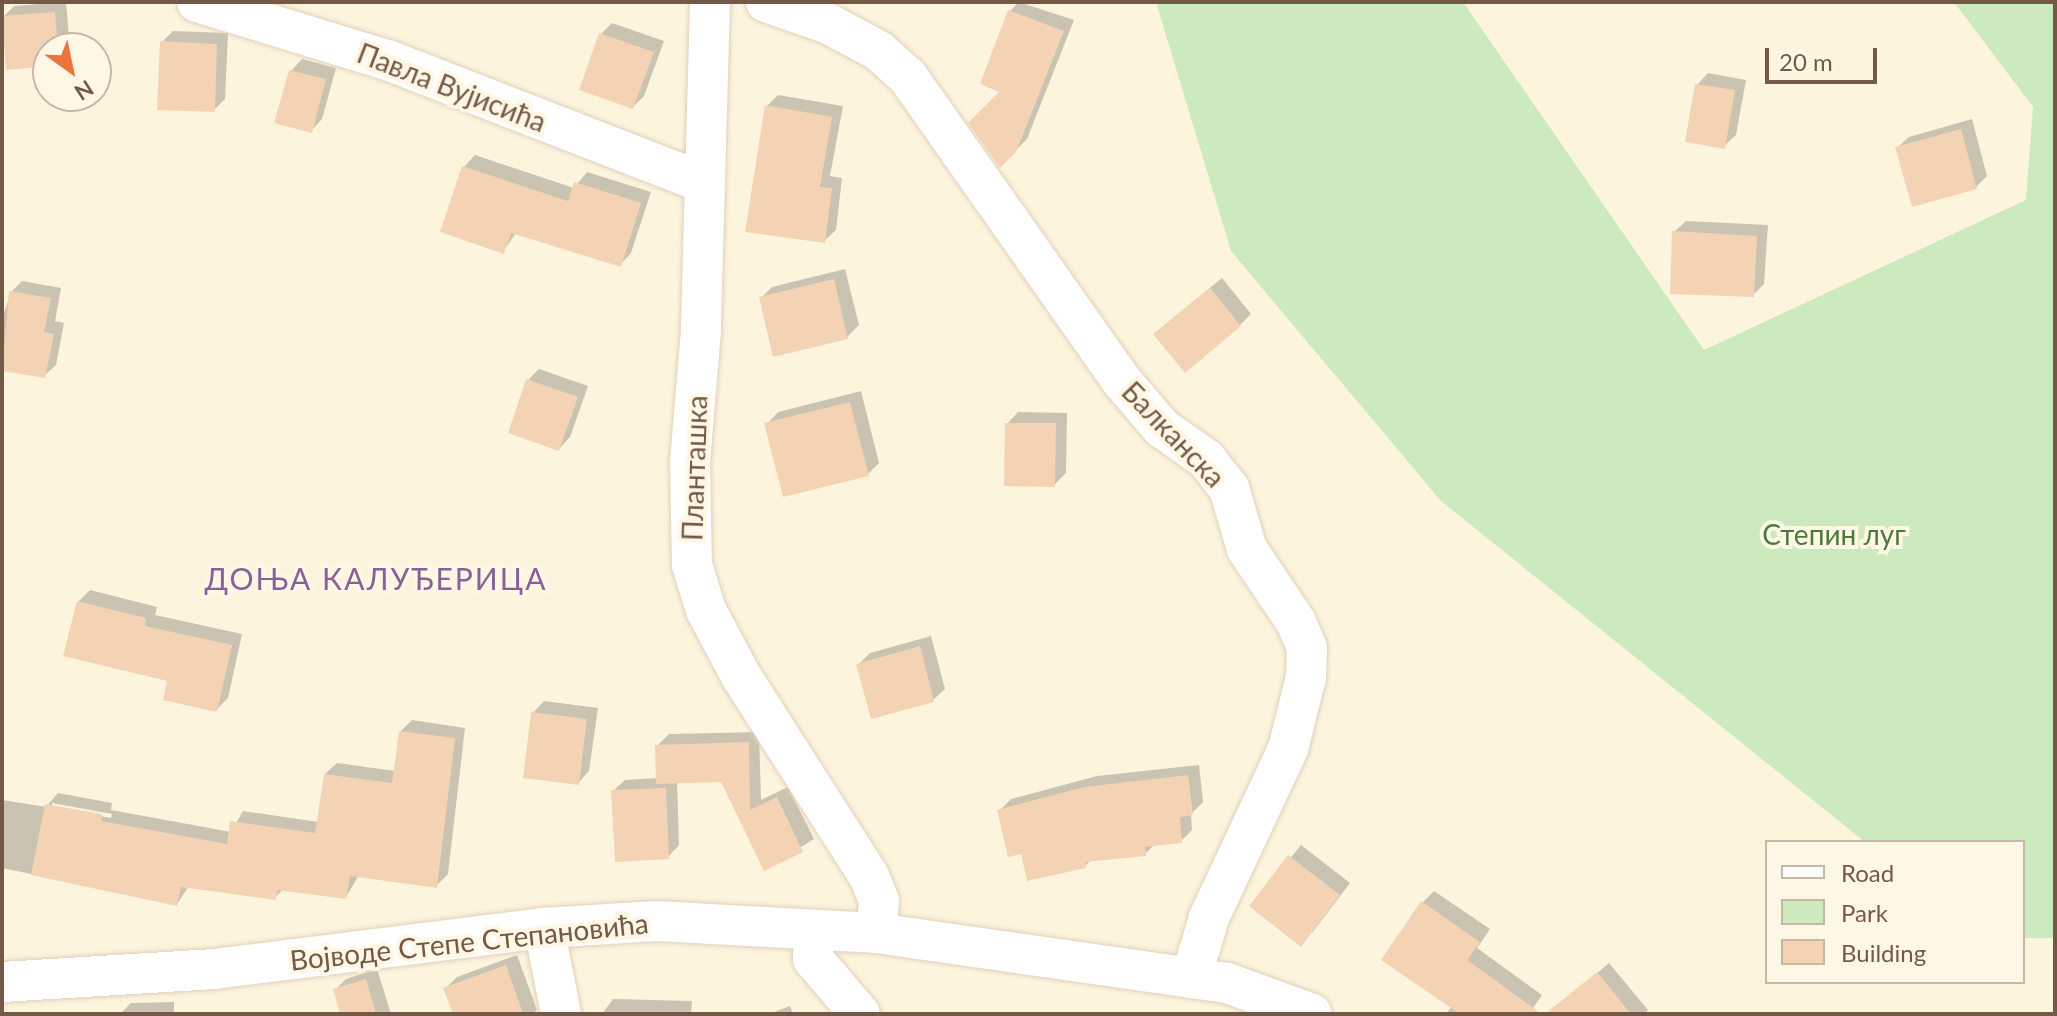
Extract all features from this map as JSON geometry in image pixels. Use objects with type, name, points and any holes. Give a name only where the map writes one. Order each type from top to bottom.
[{"type":"street","name":"Павла Вујисића","points":[[197,2],[390,61],[704,183]]},
{"type":"street","name":"Балканска","points":[[766,2],[829,24],[879,51],[908,77],[1121,380],[1162,428],[1206,459],[1229,488],[1247,549],[1296,622],[1307,648],[1306,677],[1288,749],[1219,893],[1191,978]]},
{"type":"street","name":"Планташка","points":[[718,4],[704,183],[701,331],[690,463],[692,565],[706,610],[741,676],[869,876],[879,901],[876,933]]},
{"type":"street","name":"Војводе Степе Степановића","points":[[2,982],[214,969],[544,928],[656,921],[876,933],[1238,986],[1312,1014]]},
{"type":"street","points":[[544,928],[561,1014]]},
{"type":"street","points":[[814,930],[813,959],[860,1014]]},
{"type":"green space","name":"Степин луг","points":[[1156,2],[1463,2],[1704,350],[2026,200],[2033,107],[1954,2],[2055,2],[2055,938],[2025,938],[2025,840],[1863,840],[1441,501],[1231,251]]},
{"type":"building","points":[[1008,10],[1064,31],[1016,152],[1000,168],[968,123],[999,92],[980,84]]},
{"type":"building","points":[[55,12],[57,32],[32,32],[32,68],[6,70],[2,16]]},
{"type":"building","points":[[599,33],[654,52],[633,109],[579,90]]},
{"type":"building","points":[[160,41],[217,44],[215,112],[157,110]]},
{"type":"building","points":[[289,70],[326,79],[312,133],[274,123]]},
{"type":"building","points":[[1695,84],[1735,90],[1725,149],[1685,142]]},
{"type":"building","points":[[765,105],[832,117],[820,187],[832,188],[825,243],[745,232]]},
{"type":"building","points":[[1961,129],[1977,189],[1912,207],[1895,147]]},
{"type":"building","points":[[462,166],[568,201],[574,182],[641,203],[621,267],[511,233],[504,254],[440,232]]},
{"type":"building","points":[[1672,231],[1757,236],[1754,297],[1670,294]]},
{"type":"building","points":[[834,279],[848,339],[773,357],[759,297]]},
{"type":"building","points":[[1210,288],[1241,326],[1185,373],[1153,334]]},
{"type":"building","points":[[9,291],[51,298],[44,332],[54,334],[45,378],[2,371]]},
{"type":"building","points":[[526,379],[578,397],[559,451],[508,433]]},
{"type":"building","points":[[850,402],[869,476],[783,497],[764,423]]},
{"type":"building","points":[[1005,423],[1056,423],[1055,487],[1004,486]]},
{"type":"building","points":[[77,601],[146,618],[145,626],[232,645],[217,712],[163,700],[167,681],[63,656]]},
{"type":"building","points":[[920,646],[934,702],[871,719],[856,664]]},
{"type":"building","points":[[531,712],[587,719],[579,785],[523,778]]},
{"type":"building","points":[[399,731],[455,738],[437,888],[350,876],[346,899],[277,890],[276,900],[181,887],[177,906],[31,875],[45,804],[102,814],[101,821],[227,844],[230,821],[315,833],[324,774],[392,783]]},
{"type":"building","points":[[749,742],[750,810],[777,797],[803,852],[764,871],[721,782],[656,784],[655,745]]},
{"type":"building","points":[[1188,775],[1193,815],[1180,817],[1182,843],[1145,847],[1146,856],[1085,862],[1086,868],[1027,881],[1021,854],[1008,857],[997,810],[1084,787]]},
{"type":"building","points":[[666,788],[669,859],[615,862],[611,790]]},
{"type":"building","points":[[1288,855],[1340,895],[1301,947],[1249,906]]},
{"type":"building","points":[[1421,901],[1480,942],[1467,960],[1542,1014],[1460,1014],[1381,960]]},
{"type":"building","points":[[506,965],[523,1014],[453,1014],[443,988]]},
{"type":"building","points":[[1597,972],[1631,1014],[1545,1014]]},
{"type":"building","points":[[366,979],[376,1014],[340,1014],[333,989]]},
{"type":"district","name":"ДОЊА КАЛУЂЕРИЦА","points":[[376,578]]}]
